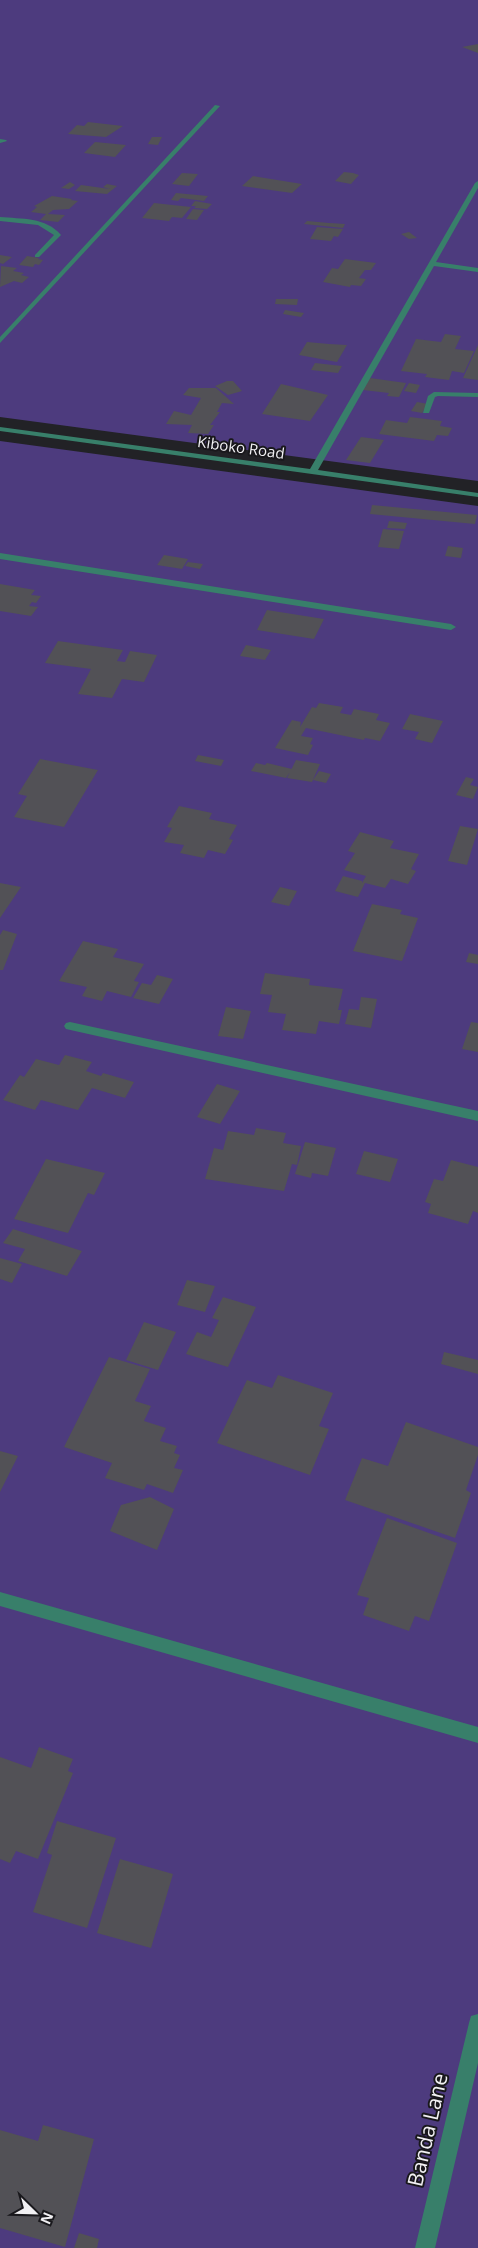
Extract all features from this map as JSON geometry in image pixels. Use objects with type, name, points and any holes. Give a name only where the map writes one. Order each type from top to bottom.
[{"type":"street","points":[[0,340],[217,106]]},
{"type":"street","points":[[313,472],[478,183]]},
{"type":"street","points":[[0,219],[34,223],[54,229],[58,234],[37,256]]},
{"type":"street","points":[[432,264],[478,270]]},
{"type":"street","points":[[426,412],[432,396],[437,394],[478,395]]},
{"type":"street","name":"Kiboko Road","points":[[0,429],[478,495]]},
{"type":"street","points":[[0,556],[451,627]]},
{"type":"street","points":[[70,1026],[478,1116]]},
{"type":"street","points":[[0,1599],[478,1735]]},
{"type":"street","name":"Banda Lane","points":[[425,2248],[478,2023]]},
{"type":"shaded area","points":[[0,0],[478,0],[478,481],[0,417]]},
{"type":"shaded area","points":[[0,441],[478,506],[478,2248],[0,2248]]},
{"type":"building","points":[[478,44],[478,53],[462,47]]},
{"type":"building","points":[[88,122],[123,126],[106,137],[68,134],[77,125],[84,126]]},
{"type":"building","points":[[152,137],[162,137],[158,145],[148,144]]},
{"type":"building","points":[[95,142],[126,145],[115,157],[84,153]]},
{"type":"building","points":[[344,172],[359,175],[351,184],[335,181]]},
{"type":"building","points":[[182,173],[198,174],[189,186],[172,184]]},
{"type":"building","points":[[253,176],[302,184],[292,193],[242,186]]},
{"type":"building","points":[[70,182],[75,185],[69,189],[61,188]]},
{"type":"building","points":[[107,184],[117,186],[107,194],[75,191],[81,185],[110,189],[103,187]]},
{"type":"building","points":[[176,193],[208,196],[204,201],[181,198],[178,201],[171,200]]},
{"type":"building","points":[[52,196],[78,201],[69,209],[53,210],[48,214],[65,215],[58,222],[40,220],[46,214],[31,212],[37,207],[34,206]]},
{"type":"building","points":[[195,201],[212,204],[207,209],[194,208],[196,206],[191,206]]},
{"type":"building","points":[[154,203],[191,207],[182,218],[172,217],[169,221],[142,218]]},
{"type":"building","points":[[193,209],[204,210],[197,220],[186,219]]},
{"type":"building","points":[[307,221],[345,224],[343,228],[304,224]]},
{"type":"building","points":[[317,227],[343,229],[338,237],[334,236],[331,241],[310,239]]},
{"type":"building","points":[[409,232],[417,238],[409,239],[401,234]]},
{"type":"building","points":[[0,255],[12,257],[3,264],[0,263]]},
{"type":"building","points":[[27,256],[43,260],[39,265],[35,264],[33,267],[19,265]]},
{"type":"building","points":[[345,259],[376,263],[371,270],[365,270],[359,278],[366,279],[361,286],[351,285],[350,287],[323,282],[332,268],[338,269]]},
{"type":"building","points":[[1,266],[17,268],[13,271],[24,273],[21,275],[29,277],[22,283],[14,281],[0,287]]},
{"type":"building","points":[[276,299],[298,299],[297,305],[275,304]]},
{"type":"building","points":[[285,310],[304,313],[301,317],[283,314]]},
{"type":"building","points":[[445,334],[461,336],[455,349],[474,351],[464,373],[452,371],[449,380],[425,377],[427,374],[401,371],[416,339],[441,342]]},
{"type":"building","points":[[307,342],[347,345],[337,362],[299,355]]},
{"type":"building","points":[[478,345],[478,380],[463,378]]},
{"type":"building","points":[[315,363],[342,366],[338,373],[311,370]]},
{"type":"building","points":[[370,378],[406,383],[399,397],[387,396],[389,393],[363,390]]},
{"type":"building","points":[[227,381],[233,381],[242,391],[228,395],[215,386]]},
{"type":"building","points":[[409,383],[420,385],[416,393],[404,391]]},
{"type":"building","points":[[281,384],[328,395],[310,421],[262,414]]},
{"type":"building","points":[[189,388],[216,388],[234,404],[222,403],[217,412],[220,412],[210,425],[214,425],[208,434],[188,433],[192,425],[166,424],[174,411],[191,415],[201,398],[183,395]]},
{"type":"building","points":[[417,402],[428,404],[422,413],[411,411]]},
{"type":"building","points":[[410,417],[442,421],[440,426],[452,428],[448,436],[437,435],[434,441],[379,434],[386,420],[407,423]]},
{"type":"building","points":[[361,437],[384,440],[370,463],[346,460]]},
{"type":"building","points":[[372,505],[477,515],[475,524],[370,514]]},
{"type":"building","points":[[389,521],[407,523],[405,529],[387,528]]},
{"type":"building","points":[[383,529],[404,531],[399,549],[378,547]]},
{"type":"building","points":[[448,546],[463,548],[461,558],[445,556]]},
{"type":"building","points":[[164,555],[188,559],[182,569],[157,565]]},
{"type":"building","points":[[188,562],[203,564],[200,569],[185,566]]},
{"type":"building","points":[[0,584],[35,590],[31,595],[41,596],[36,603],[32,602],[29,606],[38,607],[31,616],[0,611]]},
{"type":"building","points":[[267,610],[324,619],[314,639],[257,630]]},
{"type":"building","points":[[58,641],[123,650],[117,661],[125,662],[130,651],[157,655],[144,682],[122,679],[112,698],[78,694],[91,669],[45,663]]},
{"type":"building","points":[[246,645],[271,650],[265,660],[240,656]]},
{"type":"building","points":[[319,703],[343,707],[340,713],[351,715],[354,709],[379,714],[376,720],[390,723],[380,741],[365,738],[364,740],[306,728],[301,736],[313,738],[310,744],[313,745],[308,755],[275,748],[292,720],[301,722],[300,727],[312,707],[316,708]]},
{"type":"building","points":[[410,714],[443,721],[432,743],[415,739],[419,732],[402,729]]},
{"type":"building","points":[[198,755],[224,760],[221,766],[195,761]]},
{"type":"building","points":[[40,759],[98,770],[64,827],[14,817],[27,796],[18,794]]},
{"type":"building","points":[[296,760],[320,764],[312,782],[287,778]]},
{"type":"building","points":[[256,763],[265,765],[267,763],[292,769],[286,778],[251,771]]},
{"type":"building","points":[[319,771],[331,774],[326,783],[313,780]]},
{"type":"building","points":[[466,777],[474,779],[470,785],[478,787],[473,799],[456,795]]},
{"type":"building","points":[[179,806],[212,813],[209,819],[237,825],[229,839],[233,840],[225,854],[208,850],[204,858],[180,853],[184,845],[164,842],[172,828],[167,827]]},
{"type":"building","points":[[460,826],[478,829],[467,865],[448,861]]},
{"type":"building","points":[[360,832],[394,841],[390,848],[419,854],[411,869],[416,871],[408,884],[391,879],[385,888],[365,883],[358,897],[335,891],[343,876],[362,881],[362,883],[366,876],[344,870],[355,853],[348,851]]},
{"type":"building","points":[[0,883],[21,887],[0,918]]},
{"type":"building","points":[[280,887],[297,891],[289,906],[271,902]]},
{"type":"building","points":[[372,904],[402,910],[400,914],[418,918],[402,961],[353,951]]},
{"type":"building","points":[[3,930],[17,934],[3,970],[0,970],[0,935]]},
{"type":"building","points":[[83,941],[118,949],[113,957],[144,964],[134,981],[139,982],[131,997],[107,991],[102,1001],[82,996],[87,987],[59,981]]},
{"type":"building","points":[[469,953],[478,955],[478,964],[466,962]]},
{"type":"building","points":[[265,973],[310,979],[309,985],[343,989],[338,1010],[342,1010],[339,1024],[319,1021],[316,1034],[282,1030],[286,1014],[268,1012],[272,995],[260,994]]},
{"type":"building","points":[[157,975],[173,979],[159,1004],[133,998],[142,983],[151,985]]},
{"type":"building","points":[[361,997],[377,999],[371,1028],[345,1024],[349,1009],[359,1010]]},
{"type":"building","points":[[226,1007],[251,1011],[243,1039],[218,1036]]},
{"type":"building","points":[[471,1022],[478,1023],[478,1052],[462,1049]]},
{"type":"building","points":[[65,1055],[92,1062],[86,1071],[101,1076],[103,1073],[134,1082],[125,1098],[92,1088],[78,1110],[41,1100],[35,1110],[3,1100],[20,1075],[24,1077],[36,1059],[59,1065]]},
{"type":"building","points":[[217,1084],[240,1091],[220,1124],[197,1117]]},
{"type":"building","points":[[256,1128],[286,1133],[283,1143],[301,1146],[297,1165],[292,1164],[284,1191],[205,1179],[214,1148],[223,1150],[228,1131],[254,1135]]},
{"type":"building","points":[[305,1142],[336,1148],[328,1176],[312,1173],[311,1178],[295,1174]]},
{"type":"building","points":[[364,1151],[398,1159],[390,1182],[356,1174]]},
{"type":"building","points":[[46,1159],[105,1173],[94,1195],[88,1193],[68,1233],[14,1219]]},
{"type":"building","points":[[451,1160],[478,1167],[478,1213],[473,1211],[468,1224],[428,1213],[431,1204],[425,1202],[434,1179],[443,1181]]},
{"type":"building","points":[[13,1229],[82,1251],[67,1276],[18,1261],[25,1249],[3,1243]]},
{"type":"building","points":[[0,1258],[22,1264],[12,1283],[0,1279]]},
{"type":"building","points":[[187,1280],[215,1286],[205,1312],[177,1305]]},
{"type":"building","points":[[223,1297],[256,1307],[228,1367],[186,1354],[197,1332],[211,1337],[219,1320],[212,1318]]},
{"type":"building","points":[[144,1322],[176,1332],[158,1370],[126,1360]]},
{"type":"building","points":[[444,1352],[478,1360],[478,1374],[441,1364]]},
{"type":"building","points":[[109,1357],[150,1369],[135,1401],[151,1406],[144,1421],[166,1428],[160,1441],[177,1446],[174,1453],[180,1455],[174,1468],[183,1470],[173,1493],[147,1484],[144,1490],[105,1478],[112,1463],[64,1447]]},
{"type":"building","points":[[278,1375],[333,1393],[319,1426],[329,1429],[310,1475],[217,1443],[247,1380],[272,1388]]},
{"type":"building","points":[[406,1422],[478,1447],[478,1455],[466,1490],[471,1493],[455,1538],[345,1500],[362,1458],[388,1466]]},
{"type":"building","points":[[0,1451],[18,1456],[0,1492]]},
{"type":"building","points":[[150,1497],[174,1509],[157,1550],[110,1531],[121,1505]]},
{"type":"building","points":[[387,1518],[457,1543],[429,1621],[415,1616],[409,1631],[363,1615],[369,1598],[357,1595]]},
{"type":"building","points":[[39,1747],[73,1759],[68,1771],[73,1773],[38,1859],[16,1851],[10,1863],[0,1859],[0,1757],[31,1768]]},
{"type":"building","points":[[57,1821],[116,1838],[87,1928],[33,1912],[52,1855],[47,1853]]},
{"type":"building","points":[[120,1859],[173,1874],[151,1948],[97,1933]]},
{"type":"building","points":[[43,2125],[94,2139],[65,2247],[0,2228],[0,2130],[38,2141]]},
{"type":"building","points":[[79,2233],[99,2239],[97,2248],[74,2248]]}]
